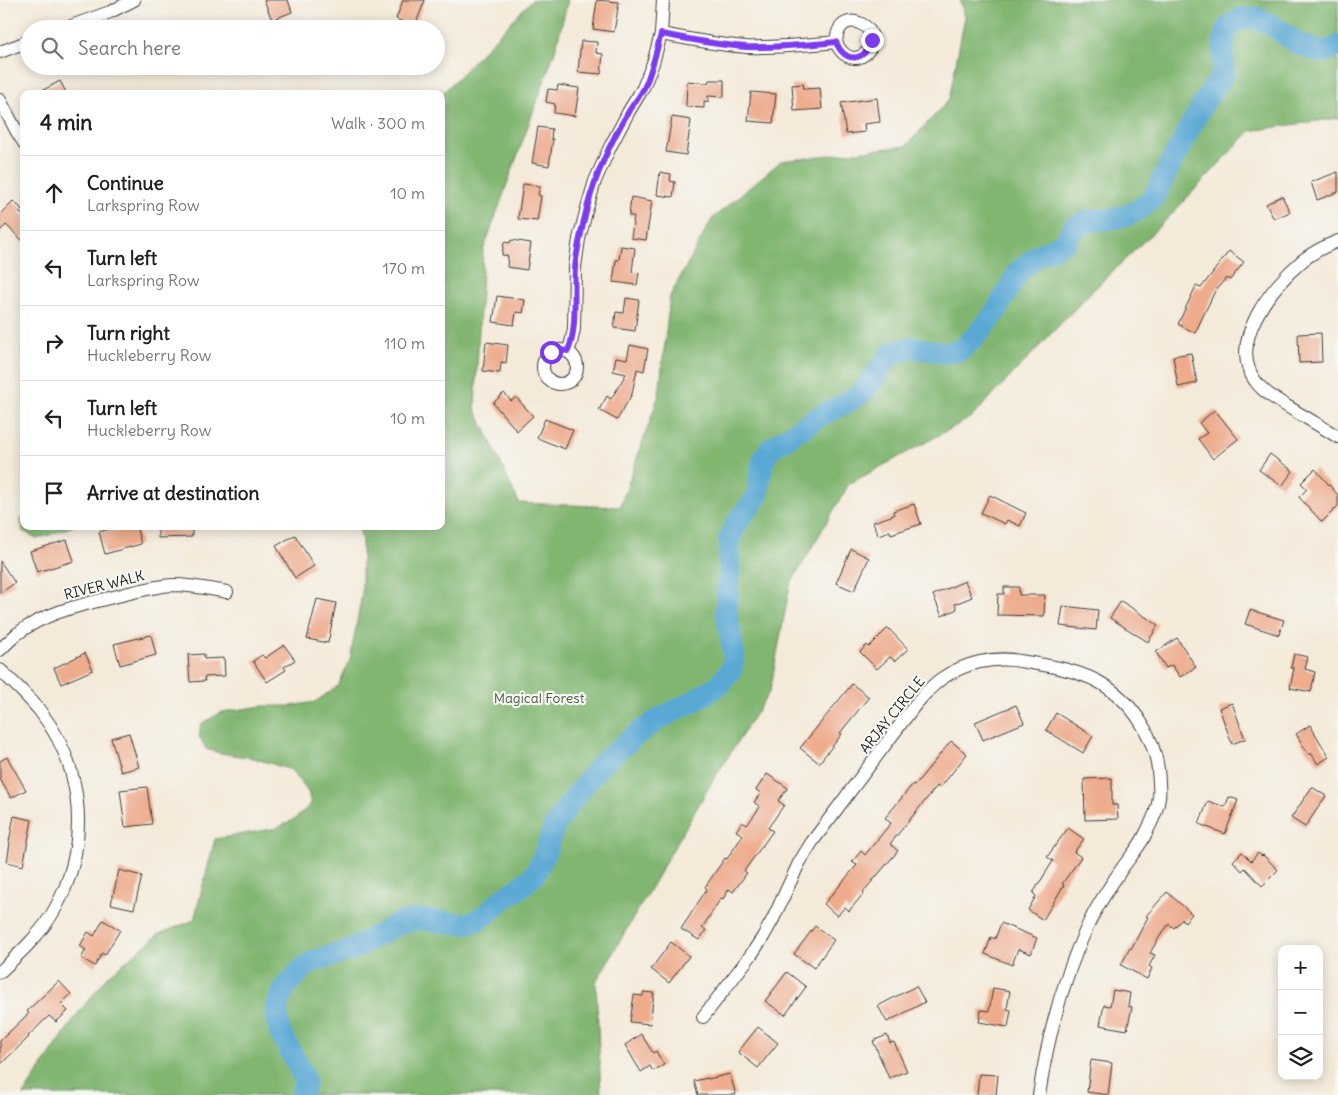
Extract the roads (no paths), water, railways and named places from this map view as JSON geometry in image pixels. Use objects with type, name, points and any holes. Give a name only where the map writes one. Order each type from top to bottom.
[{"type":"street","points":[[88,20],[134,0]]},
{"type":"street","points":[[568,351],[574,329],[575,268],[579,239],[595,181],[629,110],[643,88],[653,63],[661,34],[663,0]]},
{"type":"street","points":[[661,34],[716,44],[745,46],[773,47],[836,42]]},
{"type":"street","points":[[0,52],[20,44]]},
{"type":"street","points":[[0,100],[20,137]]},
{"type":"street","points":[[1338,240],[1320,248],[1285,277],[1266,300],[1254,322],[1247,337],[1246,351],[1248,367],[1255,381],[1265,392],[1338,437]]},
{"type":"street","name":"RIVER WALK","points":[[0,650],[16,635],[46,617],[142,590],[173,585],[196,586],[227,592]]},
{"type":"street","name":"ARJAY CIRCLE","points":[[703,1017],[751,955],[773,919],[812,842],[915,705],[928,691],[941,679],[956,671],[988,660],[1006,658],[1072,671],[1097,681],[1121,697],[1137,716],[1154,748],[1158,765],[1159,798],[1146,834],[1105,894],[1088,924],[1072,960],[1058,1001],[1046,1052],[1040,1095]]},
{"type":"street","points":[[0,670],[41,712],[54,733],[66,755],[74,780],[79,811],[78,837],[73,862],[65,888],[55,910],[39,932],[0,972]]},
{"type":"waterway","points":[[301,1095],[305,1083],[301,1071],[280,1032],[276,1009],[285,988],[303,968],[314,961],[351,950],[400,923],[419,919],[460,924],[474,922],[487,914],[500,901],[521,887],[535,874],[547,848],[554,826],[601,764],[641,731],[719,685],[731,670],[734,655],[726,611],[729,578],[729,540],[738,521],[757,497],[763,460],[771,448],[818,417],[850,401],[865,390],[891,354],[911,347],[946,353],[961,350],[977,335],[995,313],[1018,272],[1037,256],[1065,242],[1072,229],[1087,221],[1129,215],[1143,207],[1154,197],[1195,118],[1212,89],[1223,75],[1224,38],[1229,26],[1242,18],[1256,18],[1272,25],[1297,43],[1320,52],[1338,46]]},
{"type":"park label","name":"Magical Forest","points":[[539,698]]}]
